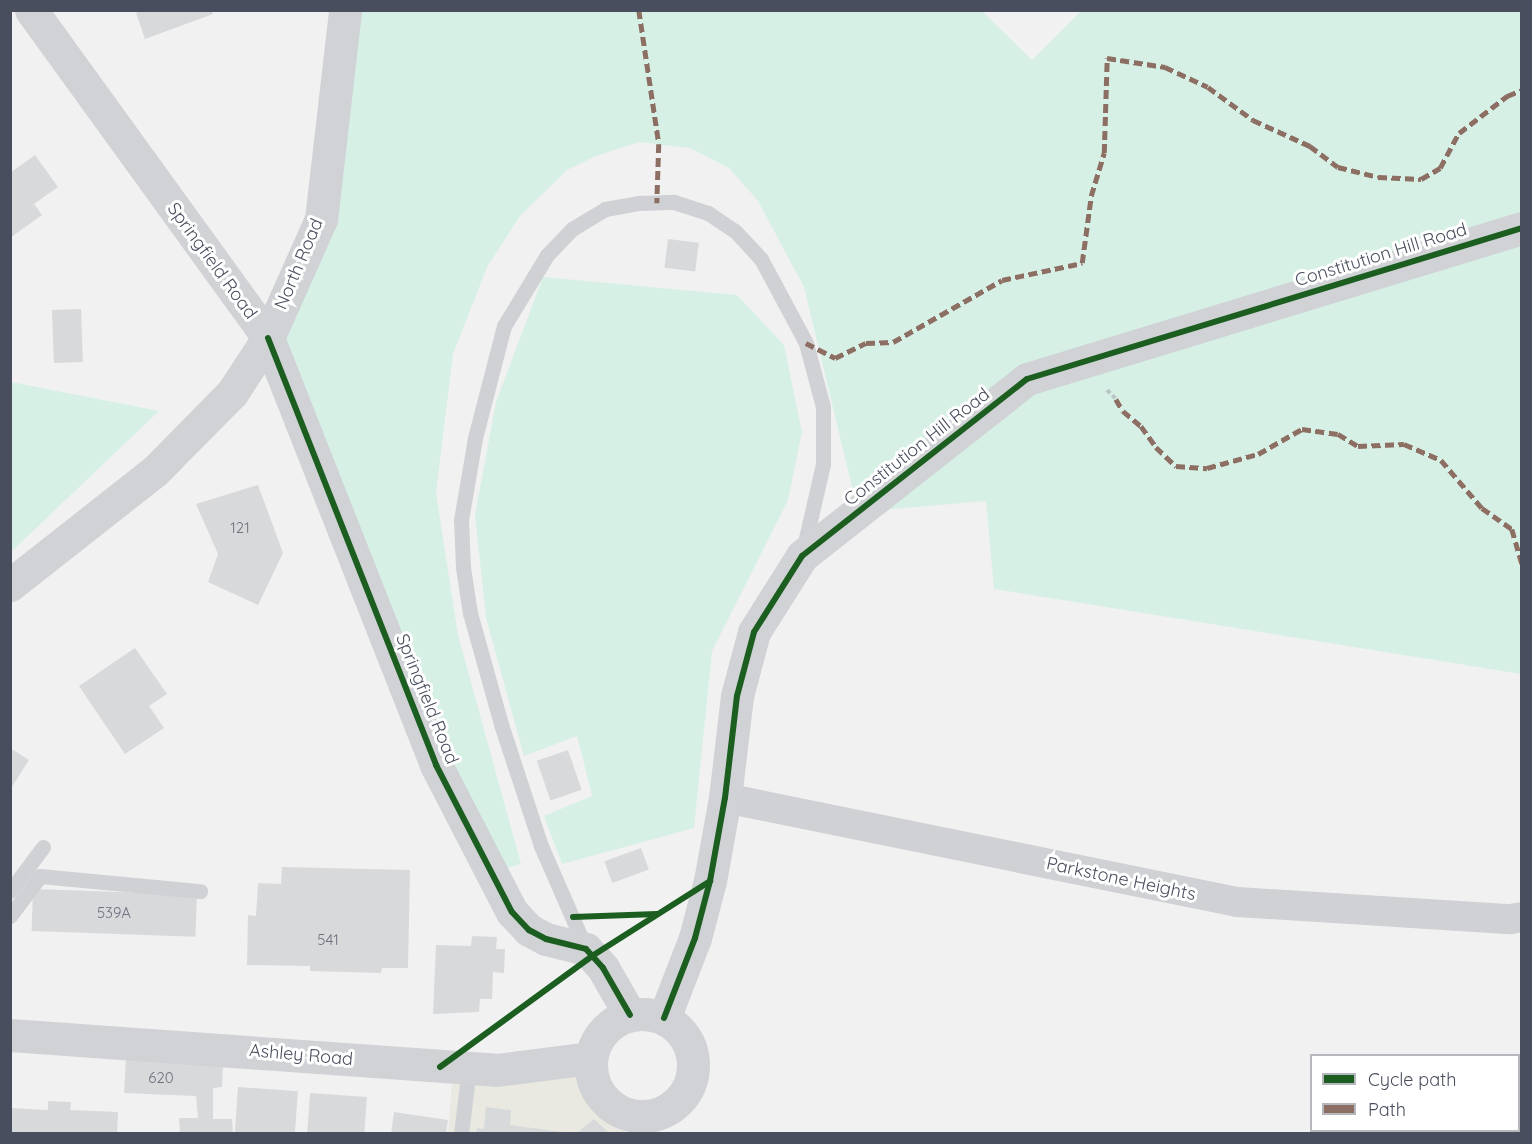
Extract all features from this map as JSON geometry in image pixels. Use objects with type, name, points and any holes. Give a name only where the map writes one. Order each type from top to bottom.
[{"type":"street","name":"Springfield Road","points":[[31,10],[267,338],[436,765],[512,912],[529,930],[546,939],[586,949]]},
{"type":"street","name":"North Road","points":[[10,585],[155,471],[232,393],[267,338],[321,219],[345,10]]},
{"type":"street","name":"Constitution Hill Road","points":[[664,1018],[701,915],[710,881],[725,798],[738,696],[754,632],[802,556],[1027,379],[1521,228]]},
{"type":"street","name":"Parkstone Heights","points":[[725,798],[1237,902],[1510,919],[1521,917]]},
{"type":"street","points":[[586,949],[603,968],[630,1015]]},
{"type":"street","points":[[639,1013],[664,1018],[678,1028],[688,1042],[693,1067],[686,1092],[660,1123],[645,1116],[630,1114],[610,1104],[596,1087],[591,1058],[603,1032],[613,1023],[630,1015],[639,1013]]},
{"type":"street","name":"Ashley Road","points":[[10,1035],[252,1050],[496,1070],[591,1058]]},
{"type":"lane","points":[[586,949],[541,846],[501,723],[470,613],[463,567],[461,520],[475,438],[504,326],[546,255],[572,229],[604,208],[639,203],[674,202],[708,213],[735,231],[761,260],[806,343],[823,408],[823,464],[802,556]]},
{"type":"lane","points":[[10,891],[44,847]]},
{"type":"lane","points":[[10,916],[40,876],[200,891]]},
{"type":"lane","points":[[461,1134],[469,1068]]},
{"type":"shaded area","points":[[453,1068],[592,1073],[596,1087],[616,1108],[630,1114],[645,1116],[659,1113],[660,1133],[448,1134]]},
{"type":"green space","points":[[345,11],[982,11],[1032,60],[1081,11],[1521,11],[1521,674],[994,589],[986,501],[858,512],[804,287],[758,201],[729,168],[690,148],[639,142],[596,156],[567,170],[520,216],[487,267],[453,354],[436,493],[458,635],[521,864],[492,872],[268,338],[321,219]]},
{"type":"green space","points":[[543,277],[737,295],[784,345],[802,432],[788,500],[712,651],[694,828],[562,864],[544,816],[592,796],[577,736],[524,756],[486,618],[475,515],[496,402]]},
{"type":"green space","points":[[10,382],[159,411],[11,552]]},
{"type":"building","points":[[142,10],[211,10],[213,14],[145,39],[136,13]]},
{"type":"building","points":[[35,155],[58,187],[34,204],[42,215],[10,238],[10,173]]},
{"type":"building","points":[[668,239],[699,243],[695,272],[664,268]]},
{"type":"building","points":[[81,309],[83,362],[54,363],[52,310]]},
{"type":"building","points":[[258,485],[283,553],[258,605],[208,582],[218,554],[196,504]]},
{"type":"building","points":[[135,648],[167,694],[149,706],[164,728],[125,754],[79,686]]},
{"type":"building","points":[[10,748],[29,760],[10,790]]},
{"type":"building","points":[[568,750],[582,790],[550,800],[537,761]]},
{"type":"building","points":[[641,848],[649,870],[612,883],[604,861]]},
{"type":"building","points":[[282,867],[410,870],[408,968],[382,968],[381,973],[310,971],[310,966],[247,965],[248,915],[256,916],[258,883],[281,884]]},
{"type":"building","points":[[33,889],[197,895],[195,937],[32,931]]},
{"type":"building","points":[[472,936],[497,937],[496,949],[505,949],[504,973],[493,972],[492,999],[480,999],[479,1012],[433,1014],[436,945],[471,946]]},
{"type":"building","points":[[126,1057],[223,1064],[222,1087],[213,1088],[213,1119],[232,1119],[233,1134],[180,1134],[179,1118],[198,1118],[196,1096],[124,1093]]},
{"type":"building","points":[[238,1087],[298,1091],[295,1134],[235,1134]]},
{"type":"building","points":[[310,1093],[367,1097],[364,1134],[307,1134]]},
{"type":"building","points":[[48,1101],[71,1102],[70,1110],[118,1112],[117,1134],[10,1134],[10,1108],[48,1110]]},
{"type":"building","points":[[486,1107],[511,1110],[510,1125],[576,1134],[476,1134],[477,1128],[484,1129]]},
{"type":"building","points":[[394,1112],[448,1120],[446,1134],[391,1134]]},
{"type":"building","points":[[594,1119],[610,1134],[576,1134]]},
{"type":"marked path","points":[[639,10],[659,144],[657,203]]},
{"type":"marked path","points":[[806,343],[835,358],[866,343],[893,342],[1002,280],[1082,263],[1091,196],[1104,153],[1107,58],[1165,67],[1208,87],[1253,120],[1310,146],[1338,167],[1378,177],[1421,179],[1440,168],[1459,133],[1507,96],[1522,90]]},
{"type":"marked path","points":[[1116,399],[1123,411],[1141,426],[1156,447],[1176,466],[1207,468],[1258,454],[1302,429],[1338,434],[1358,446],[1404,444],[1441,460],[1482,508],[1512,529],[1522,564]]},
{"type":"cycle path","points":[[664,1018],[695,938],[710,881],[725,798],[737,696],[754,632],[802,556],[1027,379],[1522,228]]},
{"type":"cycle path","points":[[268,338],[436,765],[512,912],[529,930],[546,939],[586,949],[603,968],[630,1015]]},
{"type":"cycle path","points":[[440,1067],[592,956],[710,881]]},
{"type":"cycle path","points":[[573,917],[657,914]]}]
